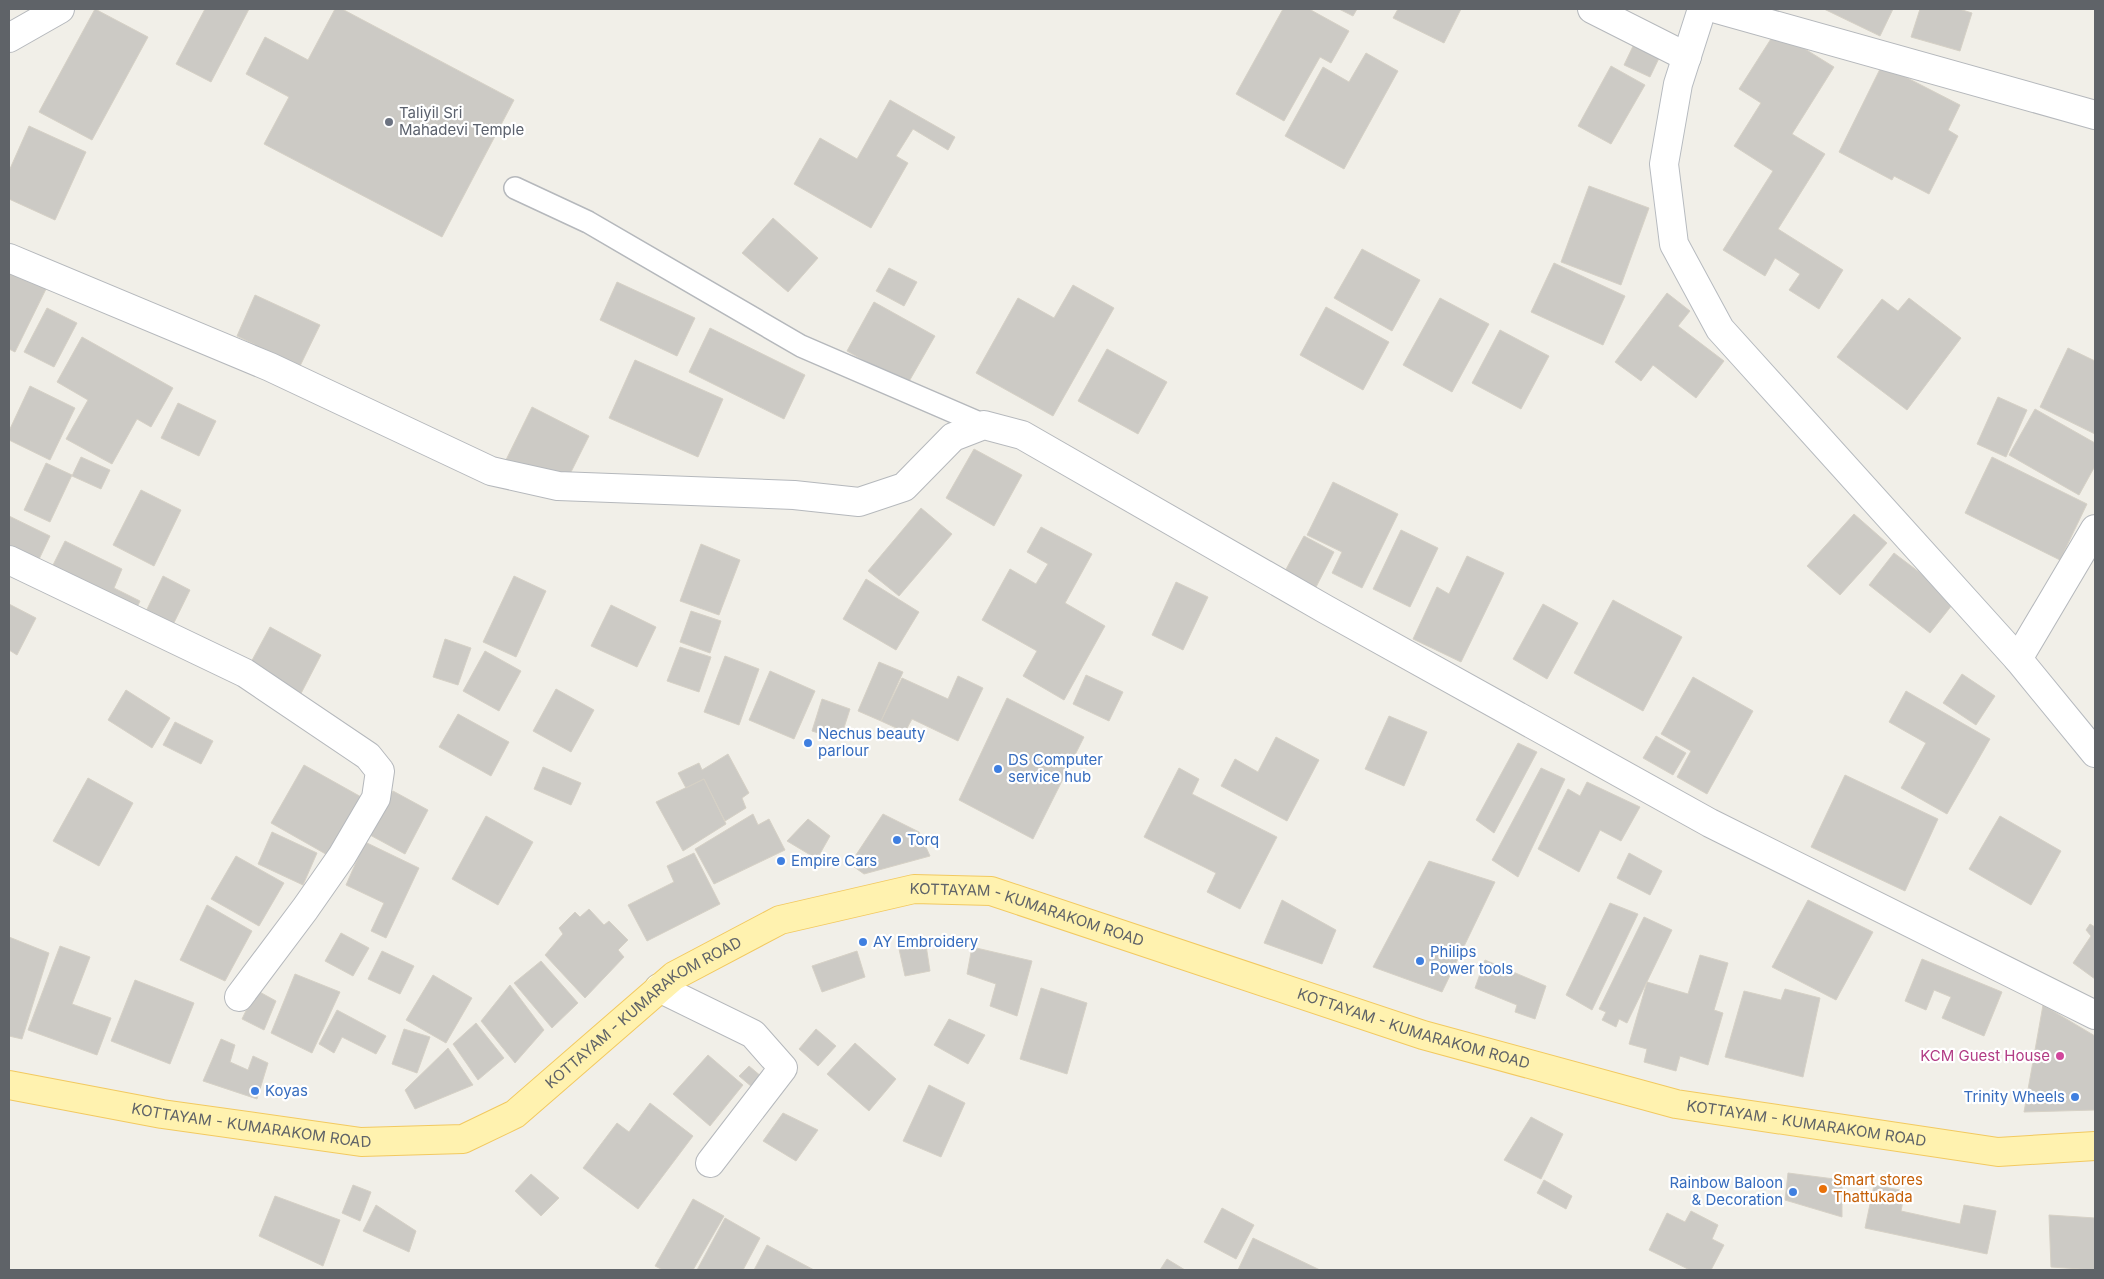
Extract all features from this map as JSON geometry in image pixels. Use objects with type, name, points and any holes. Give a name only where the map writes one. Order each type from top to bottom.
[{"type":"main road","name":"KOTTAYAM - KUMARAKOM ROAD","points":[[9,1085],[162,1114],[361,1142],[463,1139],[515,1114],[674,976],[780,920],[914,889],[991,891],[1423,1035],[1676,1104],[1998,1152],[2095,1146]]},
{"type":"street","points":[[9,38],[60,9]]},
{"type":"street","points":[[1592,9],[1687,57]]},
{"type":"street","points":[[1702,9],[1678,84],[1664,164],[1674,244],[1720,329],[2018,659],[2095,753]]},
{"type":"street","points":[[1717,9],[1946,74],[2033,96],[2095,115]]},
{"type":"street","points":[[9,258],[270,367],[491,471],[558,486],[794,495],[859,502],[904,488],[953,436],[984,425],[1022,435],[1325,609],[1710,823],[2095,1014]]},
{"type":"street","points":[[2018,659],[2095,530]]},
{"type":"street","points":[[9,560],[245,673],[368,756],[380,771],[376,798],[342,856],[239,997]]},
{"type":"street","points":[[659,988],[753,1034],[783,1068],[710,1163]]},
{"type":"lane","points":[[515,188],[588,222],[800,346],[984,425]]},
{"type":"building","points":[[95,9],[148,37],[92,140],[39,112]]},
{"type":"building","points":[[205,9],[249,9],[211,82],[176,64]]},
{"type":"building","name":"Taliyil Sri Mahadevi Temple","points":[[335,9],[342,9],[514,100],[442,237],[264,144],[289,97],[246,74],[265,37],[308,60]]},
{"type":"building","points":[[1283,9],[1309,9],[1349,31],[1331,63],[1320,57],[1284,121],[1236,94]]},
{"type":"building","points":[[1339,9],[1357,9],[1353,16]]},
{"type":"building","points":[[1398,9],[1461,9],[1444,43],[1393,18]]},
{"type":"building","points":[[1824,9],[1893,9],[1880,36]]},
{"type":"building","points":[[1920,9],[1959,9],[1972,13],[1960,51],[1911,37]]},
{"type":"building","points":[[1776,31],[1834,67],[1792,134],[1825,154],[1778,229],[1843,270],[1819,309],[1789,290],[1800,274],[1775,258],[1765,276],[1723,250],[1773,171],[1734,146],[1761,103],[1739,89]]},
{"type":"building","points":[[1635,42],[1661,54],[1650,77],[1624,65]]},
{"type":"building","points":[[1366,53],[1398,71],[1344,169],[1285,136],[1323,67],[1349,82]]},
{"type":"building","points":[[1882,65],[1960,105],[1948,130],[1958,136],[1929,194],[1894,176],[1892,180],[1839,152]]},
{"type":"building","points":[[1611,66],[1645,85],[1611,144],[1578,126]]},
{"type":"building","points":[[890,100],[955,137],[948,150],[913,129],[896,156],[908,163],[871,228],[794,184],[820,138],[857,159]]},
{"type":"building","points":[[29,126],[86,152],[55,220],[9,199],[9,171]]},
{"type":"building","points":[[1589,186],[1649,208],[1621,285],[1561,262]]},
{"type":"building","points":[[773,218],[818,258],[788,292],[742,253]]},
{"type":"building","points":[[1362,249],[1420,280],[1392,331],[1334,298]]},
{"type":"building","points":[[1554,263],[1625,296],[1603,345],[1531,312]]},
{"type":"building","points":[[889,268],[917,282],[904,306],[876,291]]},
{"type":"building","points":[[9,269],[47,287],[15,352],[9,349]]},
{"type":"building","points":[[617,282],[695,318],[677,356],[600,320]]},
{"type":"building","points":[[1073,285],[1114,308],[1053,416],[976,373],[1018,298],[1054,318]]},
{"type":"building","points":[[1667,293],[1690,311],[1678,326],[1724,361],[1696,398],[1653,365],[1641,381],[1615,362]]},
{"type":"building","points":[[255,295],[320,325],[300,366],[237,336]]},
{"type":"building","points":[[1440,298],[1489,324],[1452,392],[1403,365]]},
{"type":"building","points":[[1909,298],[1961,338],[1907,410],[1837,357],[1882,299],[1898,311]]},
{"type":"building","points":[[874,302],[935,336],[907,385],[847,351]]},
{"type":"building","points":[[1326,307],[1389,342],[1363,390],[1300,355]]},
{"type":"building","points":[[47,308],[77,323],[54,367],[24,352]]},
{"type":"building","points":[[710,328],[805,375],[784,419],[689,372]]},
{"type":"building","points":[[1500,330],[1549,356],[1521,409],[1472,383]]},
{"type":"building","points":[[82,337],[173,388],[151,427],[137,419],[112,464],[66,439],[88,400],[57,382]]},
{"type":"building","points":[[2068,348],[2095,361],[2095,434],[2040,407]]},
{"type":"building","points":[[1107,349],[1167,382],[1138,434],[1078,401]]},
{"type":"building","points":[[635,360],[723,399],[698,457],[609,418]]},
{"type":"building","points":[[30,386],[75,408],[50,460],[9,440],[9,431]]},
{"type":"building","points":[[1998,397],[2027,410],[2006,457],[1977,444]]},
{"type":"building","points":[[178,403],[216,421],[199,456],[161,438]]},
{"type":"building","points":[[532,407],[589,436],[560,494],[503,466]]},
{"type":"building","points":[[2035,409],[2095,443],[2095,466],[2079,495],[2009,455]]},
{"type":"building","points":[[974,449],[1022,475],[994,526],[946,498]]},
{"type":"building","points":[[81,457],[110,470],[101,489],[72,476]]},
{"type":"building","points":[[1992,457],[2087,504],[2060,560],[1965,513]]},
{"type":"building","points":[[46,463],[72,475],[50,522],[24,510]]},
{"type":"building","points":[[1333,482],[1398,514],[1362,588],[1332,573],[1342,552],[1307,535]]},
{"type":"building","points":[[141,490],[181,510],[154,566],[113,545]]},
{"type":"building","points":[[921,508],[952,534],[899,596],[868,571]]},
{"type":"building","points":[[1854,514],[1887,543],[1840,595],[1807,566]]},
{"type":"building","points":[[9,516],[50,536],[33,572],[9,560]]},
{"type":"building","points":[[1041,527],[1092,554],[1065,603],[1105,626],[1064,700],[1023,676],[1037,651],[982,620],[1010,569],[1036,584],[1048,564],[1027,552]]},
{"type":"building","points":[[1401,530],[1438,548],[1410,607],[1373,589]]},
{"type":"building","points":[[1304,536],[1334,552],[1315,589],[1284,573]]},
{"type":"building","points":[[65,541],[122,569],[114,588],[140,601],[131,620],[46,579]]},
{"type":"building","points":[[701,544],[740,560],[719,615],[680,601]]},
{"type":"building","points":[[1894,553],[1956,600],[1930,633],[1869,585]]},
{"type":"building","points":[[1467,556],[1504,573],[1461,662],[1413,639],[1437,587],[1449,594]]},
{"type":"building","points":[[163,576],[190,590],[166,639],[139,626]]},
{"type":"building","points":[[514,576],[546,591],[516,657],[483,642]]},
{"type":"building","points":[[866,579],[919,612],[896,650],[843,619]]},
{"type":"building","points":[[1176,582],[1208,597],[1183,650],[1152,635]]},
{"type":"building","points":[[1613,600],[1682,637],[1643,711],[1574,673]]},
{"type":"building","points":[[9,604],[36,618],[17,655],[9,650]]},
{"type":"building","points":[[1543,604],[1578,623],[1547,679],[1513,659]]},
{"type":"building","points":[[611,605],[656,627],[637,667],[591,646]]},
{"type":"building","points":[[691,611],[721,621],[710,653],[680,642]]},
{"type":"building","points":[[270,627],[321,655],[295,705],[243,677]]},
{"type":"building","points":[[445,639],[471,648],[458,685],[433,677]]},
{"type":"building","points":[[680,647],[711,657],[699,692],[667,681]]},
{"type":"building","points":[[485,651],[521,671],[499,711],[463,691]]},
{"type":"building","points":[[725,656],[759,669],[739,725],[704,712]]},
{"type":"building","points":[[879,662],[903,672],[881,721],[858,711]]},
{"type":"building","points":[[770,671],[815,691],[794,739],[749,720]]},
{"type":"building","points":[[1962,674],[1995,696],[1976,725],[1943,703]]},
{"type":"building","points":[[1086,675],[1123,692],[1109,721],[1073,704]]},
{"type":"building","points":[[958,676],[983,688],[958,741],[912,719],[905,732],[881,721],[902,678],[948,699]]},
{"type":"building","points":[[1693,677],[1753,711],[1707,794],[1677,777],[1691,751],[1661,734]]},
{"type":"building","points":[[556,689],[594,710],[571,752],[533,731]]},
{"type":"building","points":[[126,690],[170,718],[152,748],[108,720]]},
{"type":"building","points":[[1906,691],[1990,739],[1947,814],[1901,788],[1926,743],[1889,722]]},
{"type":"building","points":[[1007,698],[1084,737],[1033,839],[959,800]]},
{"type":"building","points":[[822,699],[850,709],[840,740],[812,731]]},
{"type":"building","points":[[458,714],[509,742],[491,776],[439,747]]},
{"type":"building","points":[[1389,716],[1427,732],[1404,786],[1365,769]]},
{"type":"building","points":[[175,722],[213,741],[201,764],[163,745]]},
{"type":"building","points":[[1656,736],[1686,753],[1673,775],[1643,758]]},
{"type":"building","points":[[1276,737],[1319,760],[1287,821],[1221,786],[1235,759],[1258,772]]},
{"type":"building","points":[[1518,743],[1537,752],[1494,833],[1476,820]]},
{"type":"building","points":[[728,754],[749,793],[742,798],[746,808],[725,821],[704,779],[686,788],[678,773],[699,763],[702,770]]},
{"type":"building","points":[[304,765],[363,798],[331,857],[271,823]]},
{"type":"building","points":[[543,767],[581,783],[571,805],[534,789]]},
{"type":"building","points":[[1179,768],[1199,779],[1192,794],[1277,837],[1240,909],[1207,892],[1216,873],[1144,837]]},
{"type":"building","points":[[1541,768],[1565,779],[1518,877],[1492,860]]},
{"type":"building","points":[[1845,775],[1938,819],[1905,891],[1811,847]]},
{"type":"building","points":[[88,778],[133,803],[99,866],[53,841]]},
{"type":"building","points":[[704,779],[726,824],[683,851],[656,802]]},
{"type":"building","points":[[1587,782],[1640,807],[1621,841],[1600,830],[1579,872],[1538,849],[1568,789],[1580,796]]},
{"type":"building","points":[[393,791],[428,810],[405,854],[370,835]]},
{"type":"building","points":[[753,814],[758,825],[769,819],[785,850],[714,884],[695,849]]},
{"type":"building","points":[[883,814],[919,832],[930,856],[864,874],[850,864]]},
{"type":"building","points":[[486,816],[533,842],[498,905],[452,879]]},
{"type":"building","points":[[2000,816],[2061,851],[2031,905],[1969,869]]},
{"type":"building","points":[[808,819],[830,836],[817,859],[787,841]]},
{"type":"building","points":[[272,832],[317,853],[303,885],[258,864]]},
{"type":"building","points":[[365,842],[419,868],[386,938],[371,931],[384,903],[346,885]]},
{"type":"building","points":[[694,853],[720,904],[647,941],[628,905],[674,882],[667,866]]},
{"type":"building","points":[[1629,853],[1662,871],[1650,895],[1617,878]]},
{"type":"building","points":[[236,856],[284,883],[259,926],[211,899]]},
{"type":"building","points":[[1429,861],[1495,882],[1442,992],[1373,967]]},
{"type":"building","points":[[1282,900],[1336,930],[1322,964],[1264,943]]},
{"type":"building","points":[[1808,900],[1873,932],[1836,1000],[1772,967]]},
{"type":"building","points":[[1610,903],[1638,914],[1592,1010],[1566,995]]},
{"type":"building","points":[[207,905],[252,931],[225,981],[180,960]]},
{"type":"building","points":[[589,909],[604,925],[609,921],[628,940],[618,950],[624,957],[585,998],[545,955],[563,934],[559,928],[575,912],[580,917]]},
{"type":"building","points":[[1644,917],[1672,930],[1627,1023],[1619,1019],[1616,1027],[1602,1020],[1606,1012],[1599,1009]]},
{"type":"building","points":[[2090,924],[2095,927],[2095,979],[2073,963],[2091,936],[2086,930]]},
{"type":"building","points":[[341,933],[369,948],[353,976],[325,961]]},
{"type":"building","points":[[9,937],[49,953],[22,1039],[9,1036]]},
{"type":"building","points":[[926,945],[930,971],[905,976],[899,949]]},
{"type":"building","points":[[60,946],[90,957],[72,1004],[111,1018],[97,1055],[28,1030]]},
{"type":"building","points":[[972,947],[1032,961],[1017,1016],[990,1006],[996,984],[967,974]]},
{"type":"building","points":[[382,951],[414,966],[400,994],[368,979]]},
{"type":"building","points":[[857,951],[865,977],[822,992],[812,966]]},
{"type":"building","points":[[1700,955],[1728,963],[1714,1010],[1723,1013],[1708,1065],[1680,1056],[1676,1071],[1644,1062],[1647,1049],[1629,1044],[1647,982],[1688,994]]},
{"type":"building","points":[[1922,959],[2002,992],[1984,1036],[1942,1018],[1951,997],[1934,990],[1926,1010],[1905,1001]]},
{"type":"building","points":[[1485,960],[1546,986],[1535,1019],[1515,1012],[1517,1005],[1475,988]]},
{"type":"building","points":[[541,961],[578,1003],[552,1028],[514,983]]},
{"type":"building","points":[[295,974],[340,992],[312,1053],[271,1033]]},
{"type":"building","points":[[433,975],[472,998],[446,1043],[406,1020]]},
{"type":"building","points":[[135,980],[194,1003],[170,1064],[111,1041]]},
{"type":"building","points":[[510,985],[544,1030],[515,1063],[481,1021]]},
{"type":"building","points":[[1041,988],[1087,1003],[1067,1074],[1020,1059]]},
{"type":"building","points":[[1785,989],[1820,998],[1803,1077],[1725,1057],[1744,991],[1781,1000]]},
{"type":"building","points":[[256,990],[276,1001],[264,1030],[242,1019]]},
{"type":"building","points":[[2043,1005],[2095,1036],[2095,1110],[2024,1112]]},
{"type":"building","points":[[337,1010],[386,1036],[376,1054],[342,1037],[334,1053],[319,1044]]},
{"type":"building","points":[[949,1019],[985,1035],[968,1064],[934,1045]]},
{"type":"building","points":[[476,1023],[504,1058],[478,1080],[453,1044]]},
{"type":"building","points":[[404,1029],[430,1037],[417,1073],[392,1064]]},
{"type":"building","points":[[816,1029],[836,1046],[818,1066],[799,1049]]},
{"type":"building","points":[[221,1039],[235,1045],[230,1062],[248,1070],[253,1056],[268,1063],[257,1099],[203,1081]]},
{"type":"building","points":[[855,1043],[896,1079],[869,1111],[827,1074]]},
{"type":"building","points":[[448,1048],[473,1085],[415,1109],[405,1090]]},
{"type":"building","points":[[708,1055],[743,1085],[710,1126],[673,1094]]},
{"type":"building","points":[[749,1066],[762,1077],[752,1087],[739,1076]]},
{"type":"building","points":[[929,1085],[965,1103],[941,1157],[903,1141]]},
{"type":"building","points":[[650,1103],[693,1136],[638,1209],[583,1168],[617,1123],[629,1132]]},
{"type":"building","points":[[783,1113],[818,1130],[796,1161],[763,1141]]},
{"type":"building","points":[[1531,1117],[1563,1134],[1541,1179],[1504,1160]]},
{"type":"building","points":[[1788,1173],[1842,1180],[1842,1217],[1785,1200]]},
{"type":"building","points":[[531,1174],[559,1198],[541,1216],[515,1191]]},
{"type":"building","points":[[1544,1180],[1572,1196],[1566,1209],[1537,1193]]},
{"type":"building","points":[[353,1185],[371,1192],[360,1221],[342,1213]]},
{"type":"building","points":[[1874,1185],[1905,1191],[1901,1211],[1960,1224],[1964,1205],[1996,1211],[1987,1254],[1865,1228]]},
{"type":"building","points":[[275,1196],[340,1220],[323,1266],[259,1236]]},
{"type":"building","points":[[693,1199],[724,1216],[693,1270],[663,1270],[655,1266]]},
{"type":"building","points":[[376,1205],[416,1231],[409,1252],[363,1231]]},
{"type":"building","points":[[1222,1208],[1254,1225],[1236,1259],[1204,1242]]},
{"type":"building","points":[[1691,1211],[1718,1225],[1712,1239],[1724,1245],[1711,1270],[1690,1270],[1649,1250],[1667,1213],[1685,1222]]},
{"type":"building","points":[[2049,1215],[2095,1218],[2095,1270],[2051,1267]]},
{"type":"building","points":[[725,1218],[760,1238],[743,1270],[697,1270]]},
{"type":"building","points":[[1253,1238],[1320,1270],[1238,1270]]},
{"type":"building","points":[[767,1245],[814,1270],[754,1270]]},
{"type":"building","points":[[1167,1259],[1185,1270],[1160,1270]]},
{"type":"place","name":"Taliyil Sri Mahadevi Temple","points":[[389,122]]},
{"type":"place","name":"Nechus beauty parlour","points":[[808,743]]},
{"type":"place","name":"DS Computer service hub","points":[[998,769]]},
{"type":"place","name":"Torq","points":[[897,840]]},
{"type":"place","name":"Empire Cars","points":[[781,861]]},
{"type":"place","name":"AY Embroidery","points":[[863,942]]},
{"type":"place","name":"Philips Power tools","points":[[1420,961]]},
{"type":"place","name":"KCM Guest House","points":[[2060,1056]]},
{"type":"place","name":"Koyas","points":[[255,1091]]},
{"type":"place","name":"Trinity Wheels","points":[[2075,1097]]},
{"type":"place","name":"Smart stores Thattukada","points":[[1823,1189]]},
{"type":"place","name":"Rainbow Baloon & Decoration","points":[[1793,1192]]}]
